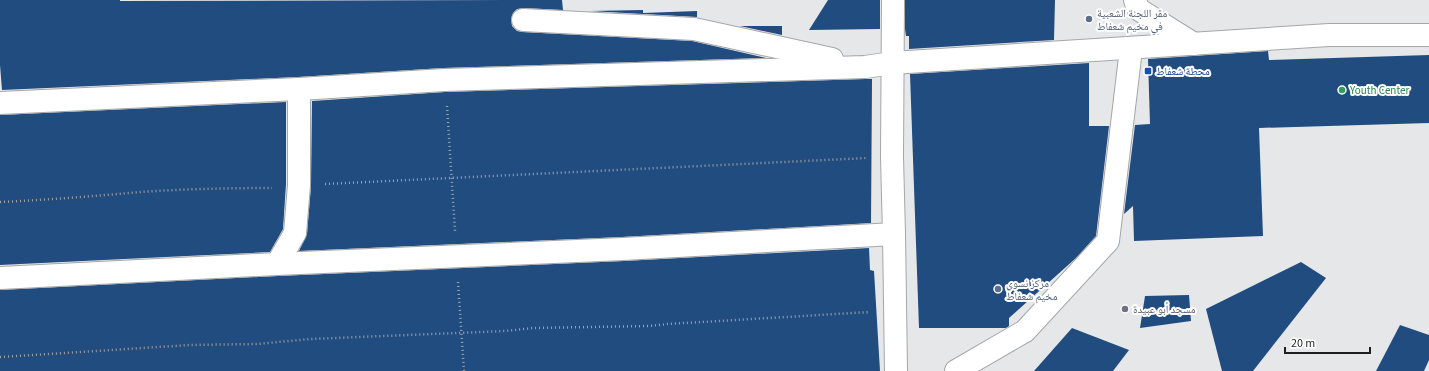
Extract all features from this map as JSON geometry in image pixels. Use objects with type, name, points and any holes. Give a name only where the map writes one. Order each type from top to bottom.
[{"type":"street","points":[[893,0],[892,157],[896,371]]},
{"type":"street","points":[[1135,0],[1138,9],[1194,44]]},
{"type":"street","points":[[524,20],[694,29],[865,67]]},
{"type":"street","points":[[0,103],[299,89],[444,80],[865,67],[892,63],[1329,35],[1429,35]]},
{"type":"street","points":[[956,371],[1025,332],[1108,241],[1131,48]]},
{"type":"street","points":[[277,264],[295,234],[299,185],[299,89]]},
{"type":"street","points":[[0,278],[457,255],[623,249],[894,234]]},
{"type":"path","points":[[444,80],[452,177],[464,371]]},
{"type":"path","points":[[0,202],[54,200],[142,192],[289,188],[299,185],[452,177],[892,157]]},
{"type":"path","points":[[0,357],[190,345],[257,344],[310,339],[461,333],[533,328],[648,326],[896,311]]},
{"type":"building","points":[[0,0],[562,0],[563,10],[517,9],[513,13],[511,19],[512,26],[517,31],[522,32],[692,41],[766,58],[443,68],[298,77],[2,90],[0,65]]},
{"type":"building","points":[[828,0],[880,0],[880,29],[809,30]]},
{"type":"building","points":[[905,0],[1055,0],[1054,40],[909,49],[909,36],[906,36],[905,29]]},
{"type":"building","points":[[643,10],[643,13],[697,11],[697,17],[590,11]]},
{"type":"building","points":[[740,26],[782,26],[782,35]]},
{"type":"building","points":[[1268,51],[1269,60],[1429,55],[1429,123],[1259,128],[1263,236],[1134,241],[1133,206],[1124,214],[1135,125],[1150,124],[1148,59]]},
{"type":"building","points":[[1089,63],[1089,126],[1109,126],[1096,236],[1076,258],[1009,318],[1009,326],[1006,328],[919,328],[910,74]]},
{"type":"building","points":[[872,79],[871,223],[622,237],[299,251],[307,234],[311,186],[312,101],[445,92]]},
{"type":"building","points":[[286,102],[286,184],[283,229],[270,252],[0,265],[0,115]]},
{"type":"building","points":[[869,248],[870,270],[874,271],[880,371],[0,371],[0,290]]},
{"type":"building","points":[[1301,262],[1326,278],[1253,371],[1222,371],[1206,309]]},
{"type":"building","points":[[1189,295],[1191,321],[1140,328],[1145,296]]},
{"type":"building","points":[[1400,325],[1429,335],[1429,360],[1424,371],[1376,371]]},
{"type":"building","points":[[1072,328],[1129,350],[1113,371],[1034,371]]},
{"type":"place","name":"مقر اللجنة الشعبية في مخيم شعفاط","points":[[1089,19]]},
{"type":"place","name":"محطة شعفاط","points":[[1148,71]]},
{"type":"place","name":"Youth Center","points":[[1342,90]]},
{"type":"place","name":"مركز نسوي مخيم شعفاط","points":[[998,289]]},
{"type":"place","name":"مسجد أبو عبيدة","points":[[1125,309]]}]
